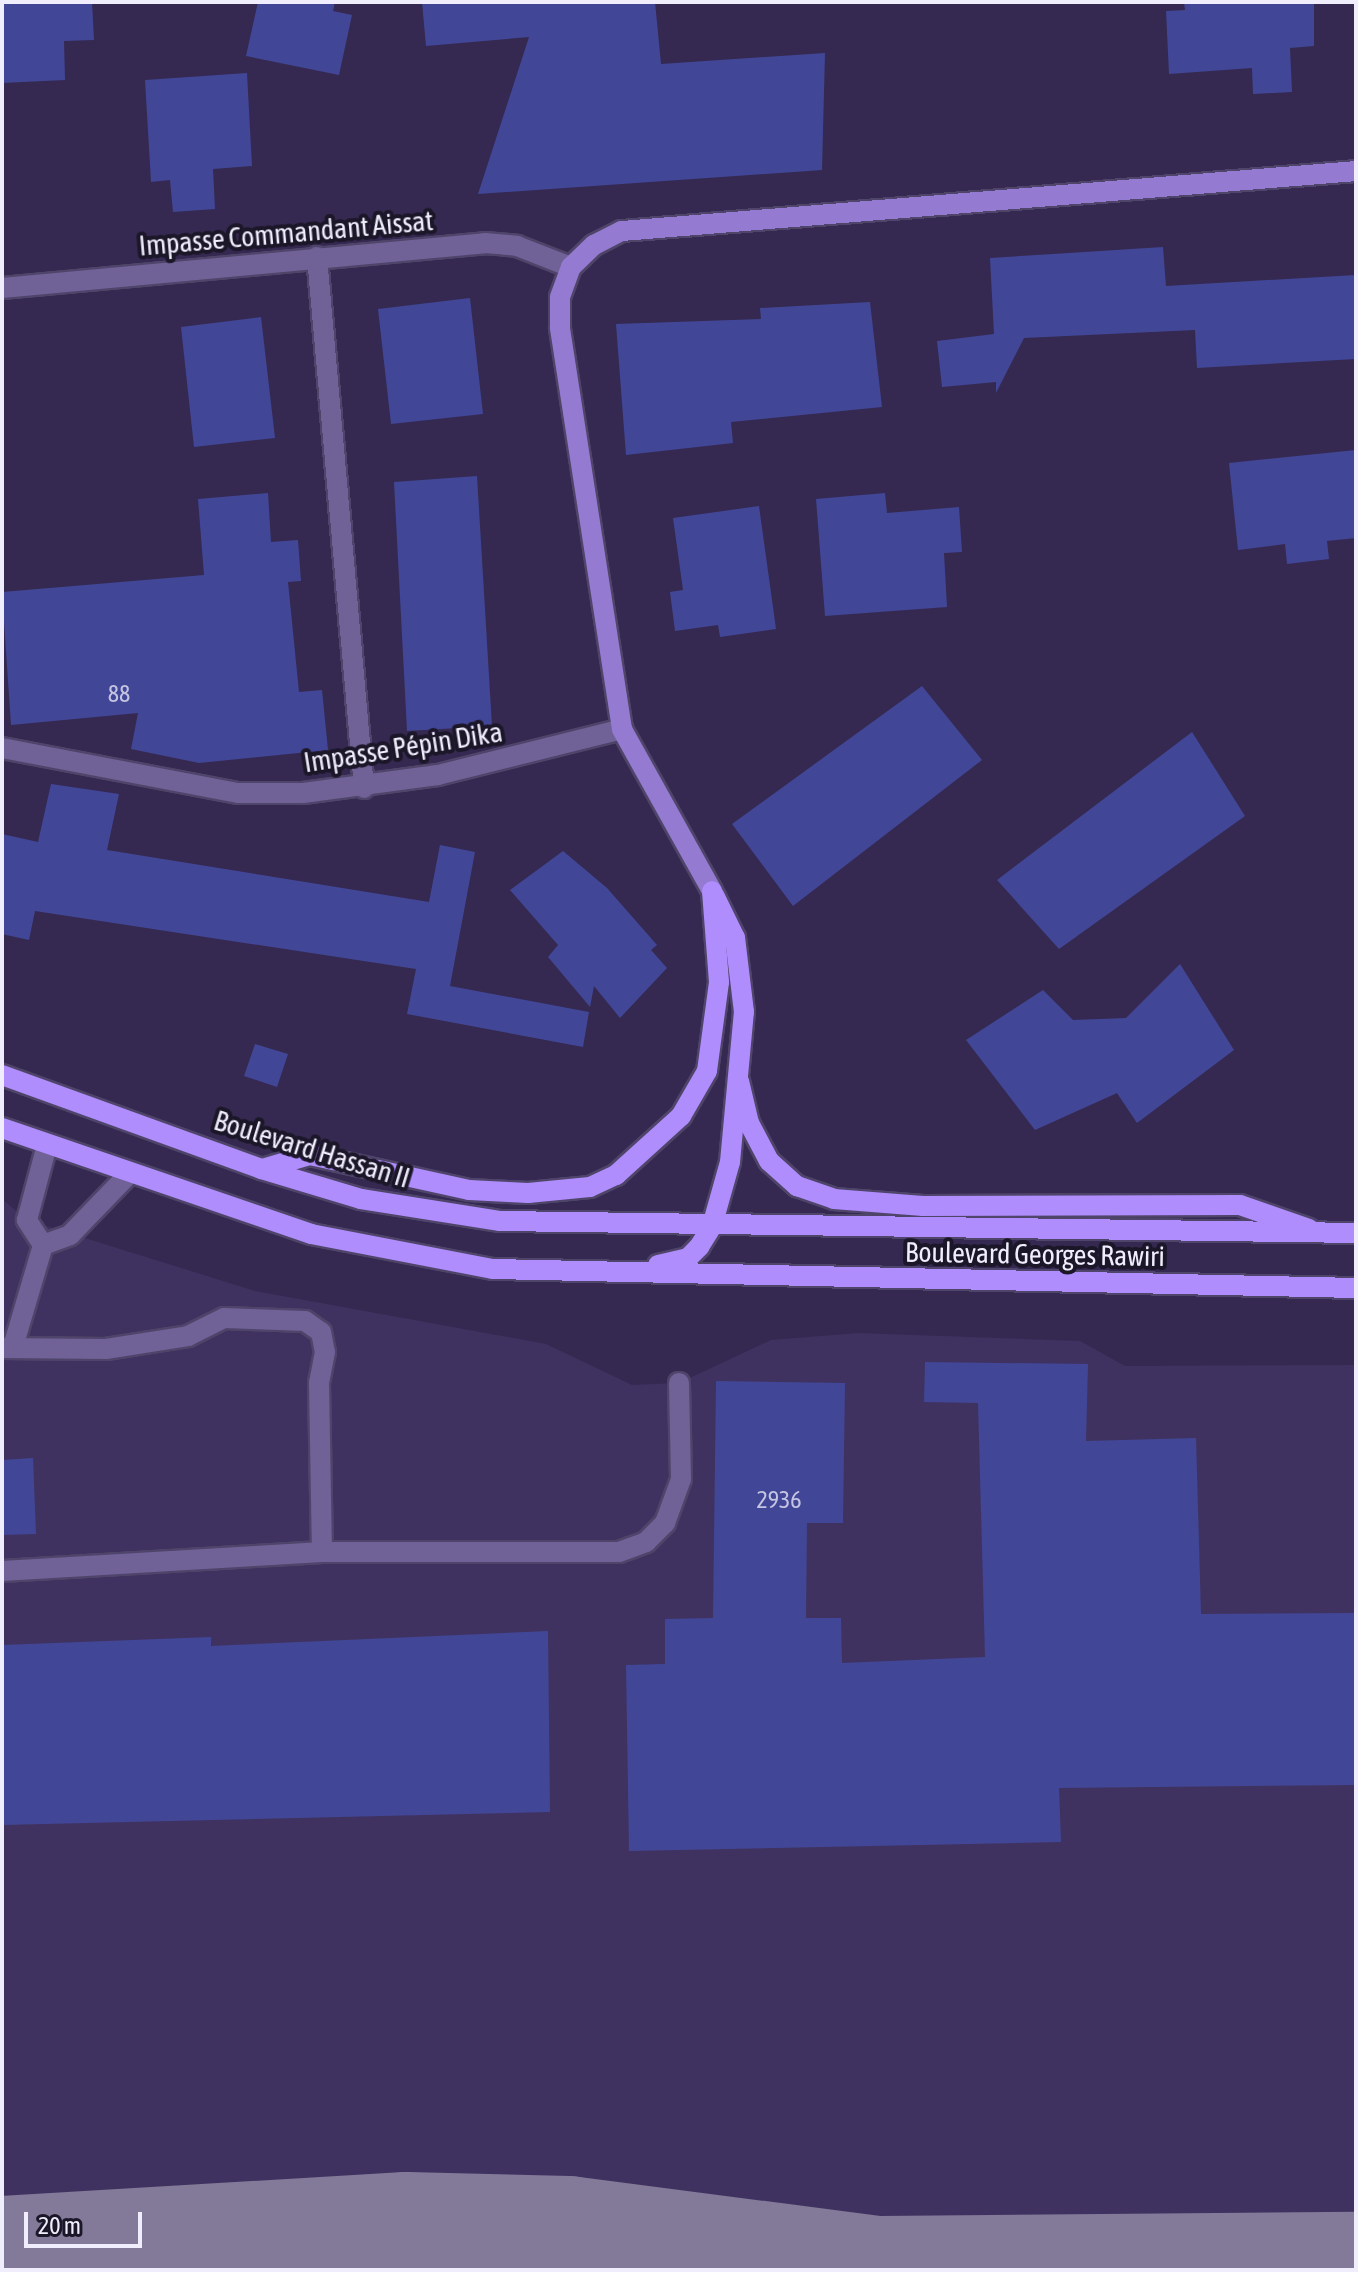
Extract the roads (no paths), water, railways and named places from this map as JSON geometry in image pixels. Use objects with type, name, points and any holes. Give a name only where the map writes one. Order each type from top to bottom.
[{"type":"main road","points":[[2,1128],[128,1175],[311,1234],[408,1256],[525,1272],[541,1262],[677,1263],[688,1258],[712,1226],[730,1162],[744,1012],[739,962],[730,922],[622,729],[560,328],[560,297],[571,267],[594,245],[622,231],[1356,171]]},
{"type":"main road","points":[[261,1169],[310,1155],[469,1190],[528,1193],[590,1187],[616,1175],[681,1116],[707,1071],[719,982],[712,891]]},
{"type":"main road","name":"Boulevard Hassan II","points":[[2,1075],[261,1169],[361,1199],[500,1221],[712,1226]]},
{"type":"main road","points":[[739,1081],[749,1123],[769,1161],[797,1186],[834,1199],[923,1206],[1240,1205],[1316,1233]]},
{"type":"main road","name":"Boulevard Georges Rawiri","points":[[712,1226],[1356,1233]]},
{"type":"main road","name":"Boulevard Georges Rawiri","points":[[525,1272],[1356,1288]]},
{"type":"street","name":"Impasse Commandant Aissat","points":[[2,288],[485,243],[517,246],[571,267]]},
{"type":"street","points":[[317,257],[364,788]]},
{"type":"street","name":"Impasse Pépin Dika","points":[[2,748],[238,793],[364,788],[622,729]]},
{"type":"street","points":[[43,1245],[27,1220],[47,1145]]},
{"type":"street","points":[[43,1245],[70,1235],[128,1175]]},
{"type":"street","points":[[43,1245],[8,1347],[106,1349],[188,1336],[224,1318],[305,1321],[321,1332],[325,1352],[319,1383],[322,1552]]},
{"type":"street","points":[[2,1571],[322,1552],[619,1552],[646,1542],[665,1523],[681,1479],[679,1383]]}]
